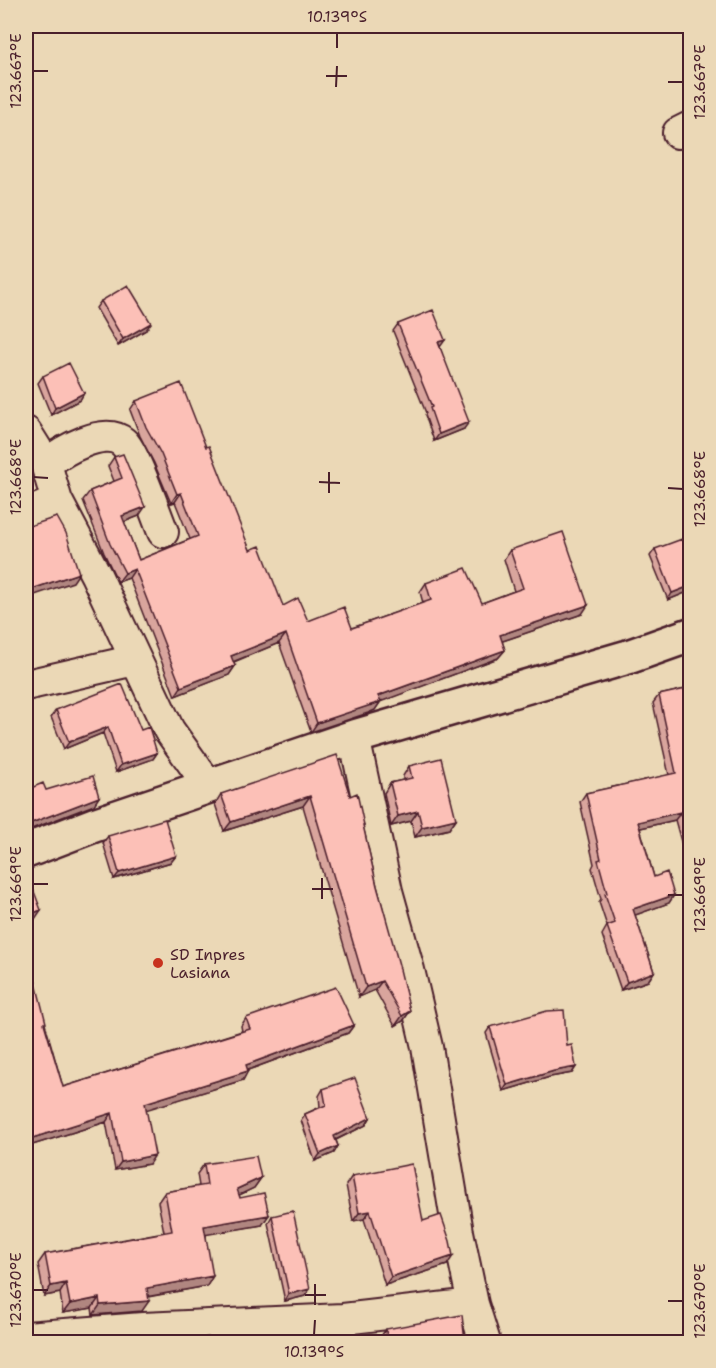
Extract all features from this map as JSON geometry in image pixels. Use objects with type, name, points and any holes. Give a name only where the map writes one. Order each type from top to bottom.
[{"type":"street","points":[[26,432],[46,464],[57,501],[96,576],[169,730],[209,786]]},
{"type":"street","points":[[46,464],[55,456],[87,440],[102,437],[116,438],[124,443],[135,464],[163,532]]},
{"type":"street","points":[[26,514],[57,501]]},
{"type":"street","points":[[26,851],[94,825],[354,737],[628,657],[690,635]]},
{"type":"street","points":[[26,685],[135,660]]},
{"type":"street","points":[[354,737],[387,891],[427,1047],[458,1232],[473,1304],[485,1342]]},
{"type":"street","points":[[26,1337],[154,1327],[343,1319],[473,1304]]},
{"type":"building","points":[[128,285],[151,323],[123,339],[101,301]]},
{"type":"building","points":[[433,310],[445,340],[438,342],[469,422],[439,434],[430,408],[432,407],[398,324]]},
{"type":"building","points":[[69,363],[84,393],[55,408],[43,376]]},
{"type":"building","points":[[181,383],[206,447],[209,446],[250,550],[260,546],[283,606],[298,598],[308,621],[344,607],[352,628],[431,600],[426,583],[466,568],[482,603],[523,588],[510,550],[563,532],[588,605],[500,635],[505,650],[378,696],[381,701],[317,723],[286,634],[231,656],[235,666],[181,687],[135,569],[125,573],[110,544],[90,491],[122,478],[114,457],[123,454],[145,507],[122,516],[139,560],[198,536],[181,493],[177,494],[136,401]]},
{"type":"building","points":[[57,517],[66,533],[79,573],[26,591],[26,527]]},
{"type":"building","points":[[682,539],[690,560],[690,586],[672,593],[655,549]]},
{"type":"building","points":[[122,684],[141,730],[149,727],[157,753],[121,765],[108,727],[69,742],[56,710]]},
{"type":"building","points":[[690,688],[690,845],[681,812],[638,822],[654,877],[667,872],[674,895],[633,909],[654,972],[627,982],[607,926],[615,923],[605,894],[607,893],[598,860],[601,859],[586,793],[676,773],[659,695]]},
{"type":"building","points":[[337,755],[350,796],[357,793],[377,886],[410,1011],[402,1016],[382,981],[366,987],[310,796],[231,822],[221,794]]},
{"type":"building","points":[[441,758],[456,819],[422,827],[418,811],[398,816],[390,783],[412,778],[409,766]]},
{"type":"building","points":[[93,776],[99,797],[26,825],[26,790],[43,783],[46,790]]},
{"type":"building","points":[[165,819],[176,856],[119,873],[108,836]]},
{"type":"building","points":[[26,874],[41,910],[26,916]]},
{"type":"building","points":[[26,957],[34,975],[46,1023],[44,1023],[63,1087],[250,1029],[246,1018],[336,987],[354,1025],[246,1065],[248,1071],[145,1103],[155,1155],[121,1162],[112,1113],[26,1140]]},
{"type":"building","points":[[564,1010],[567,1046],[572,1045],[576,1067],[507,1085],[490,1027],[547,1011]]},
{"type":"building","points":[[355,1078],[370,1118],[334,1136],[338,1146],[320,1154],[305,1114],[326,1105],[323,1089]]},
{"type":"building","points":[[256,1156],[261,1178],[237,1189],[240,1198],[264,1193],[269,1215],[204,1226],[213,1276],[147,1288],[149,1301],[100,1305],[99,1298],[70,1304],[66,1283],[51,1286],[45,1254],[172,1231],[165,1192],[207,1185],[204,1164]]},
{"type":"building","points":[[412,1164],[423,1221],[441,1215],[453,1256],[391,1277],[370,1211],[359,1213],[352,1176]]},
{"type":"building","points":[[293,1211],[310,1289],[289,1294],[272,1216]]},
{"type":"building","points":[[462,1315],[465,1342],[387,1342],[386,1329]]},
{"type":"building","points":[[208,1337],[209,1342],[179,1342]]},
{"type":"place","name":"SD Inpres Lasiana","points":[[158,963]]}]
